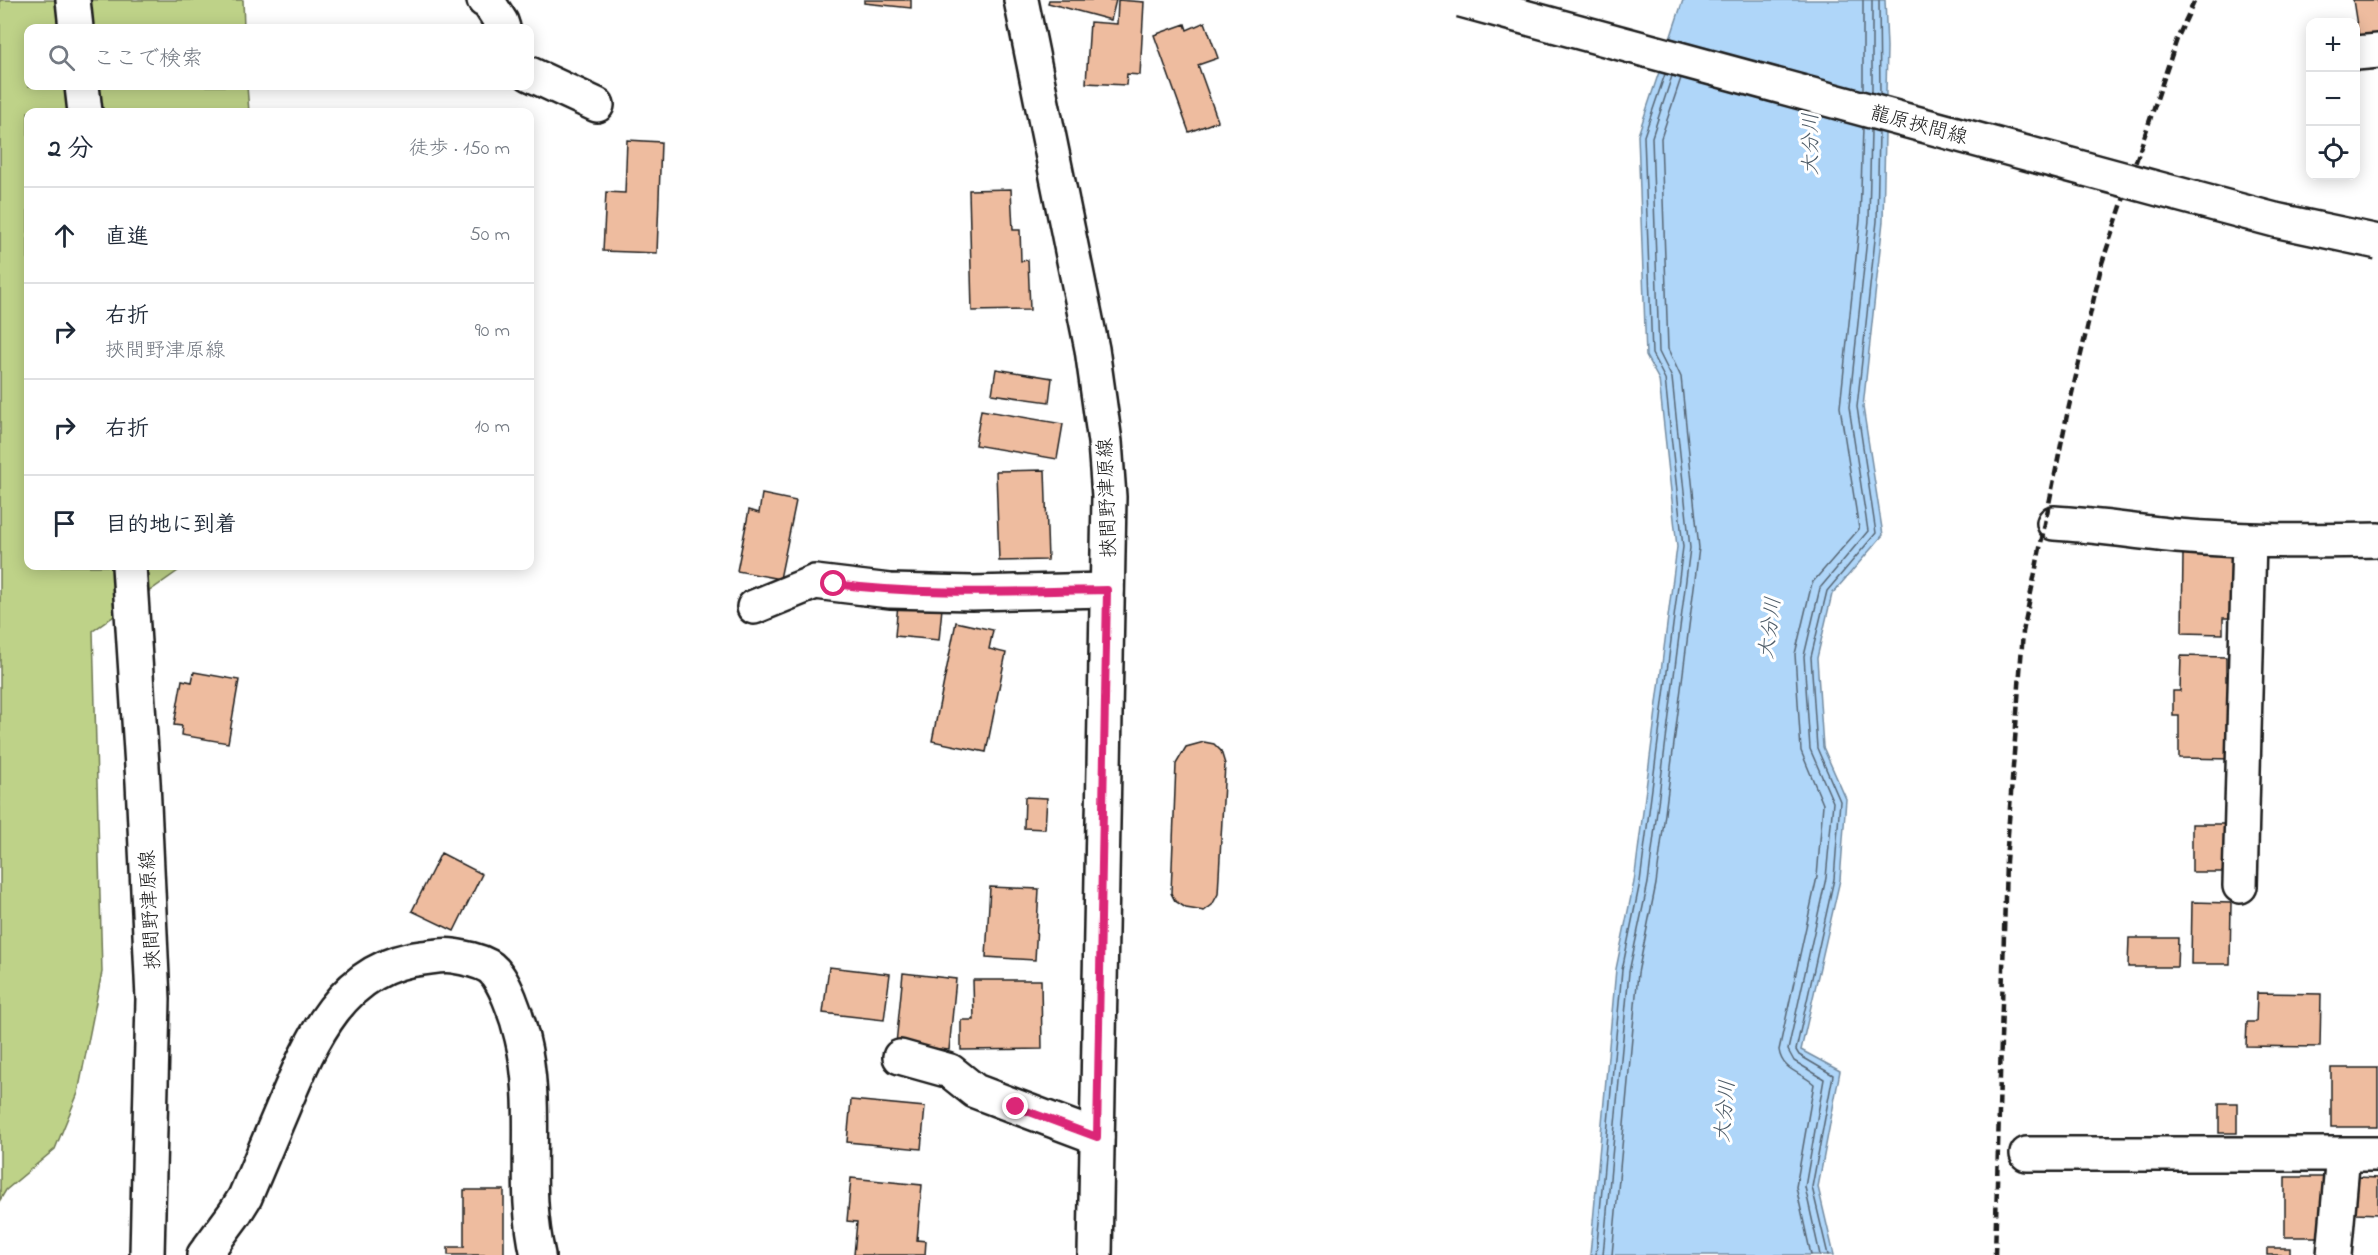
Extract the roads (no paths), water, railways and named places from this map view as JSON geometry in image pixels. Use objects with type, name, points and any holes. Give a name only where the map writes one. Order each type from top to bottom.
[{"type":"main road","points":[[73,0],[76,24]]},
{"type":"main road","points":[[484,0],[487,0],[502,24]]},
{"type":"main road","name":"挾間野津原線","points":[[1021,0],[1099,393],[1108,497],[1095,1255]]},
{"type":"main road","name":"龍原挾間線","points":[[1461,0],[2159,189],[2293,224],[2378,242]]},
{"type":"main road","points":[[2360,53],[2378,51]]},
{"type":"main road","points":[[534,76],[597,105]]},
{"type":"main road","points":[[82,90],[85,108]]},
{"type":"main road","points":[[2054,523],[2099,525],[2175,536],[2249,540],[2378,540]]},
{"type":"main road","points":[[2240,886],[2249,540]]},
{"type":"main road","name":"挾間野津原線","points":[[129,570],[143,782],[153,999],[147,1255]]},
{"type":"main road","points":[[754,607],[815,582],[890,591],[972,593],[1107,590]]},
{"type":"main road","points":[[204,1255],[236,1213],[245,1197],[306,1052],[328,1016],[354,988],[382,969],[411,959],[448,955],[470,959],[490,967],[502,983],[523,1039],[529,1086],[531,1210],[538,1255]]},
{"type":"main road","points":[[900,1057],[950,1071],[975,1091],[1097,1137]]},
{"type":"main road","points":[[2027,1154],[2378,1154]]},
{"type":"main road","points":[[2334,1255],[2343,1154]]},
{"type":"water","name":"大分川","points":[[1683,0],[1885,0],[1887,47],[1883,221],[1863,407],[1883,535],[1832,594],[1817,658],[1823,747],[1846,799],[1840,880],[1801,1050],[1840,1071],[1818,1187],[1834,1255],[1590,1255],[1616,969],[1634,882],[1677,547],[1659,380],[1646,356],[1638,135]]},
{"type":"railway","points":[[1995,1255],[2006,861],[2023,632],[2067,415],[2102,263],[2177,39],[2195,0]]}]
